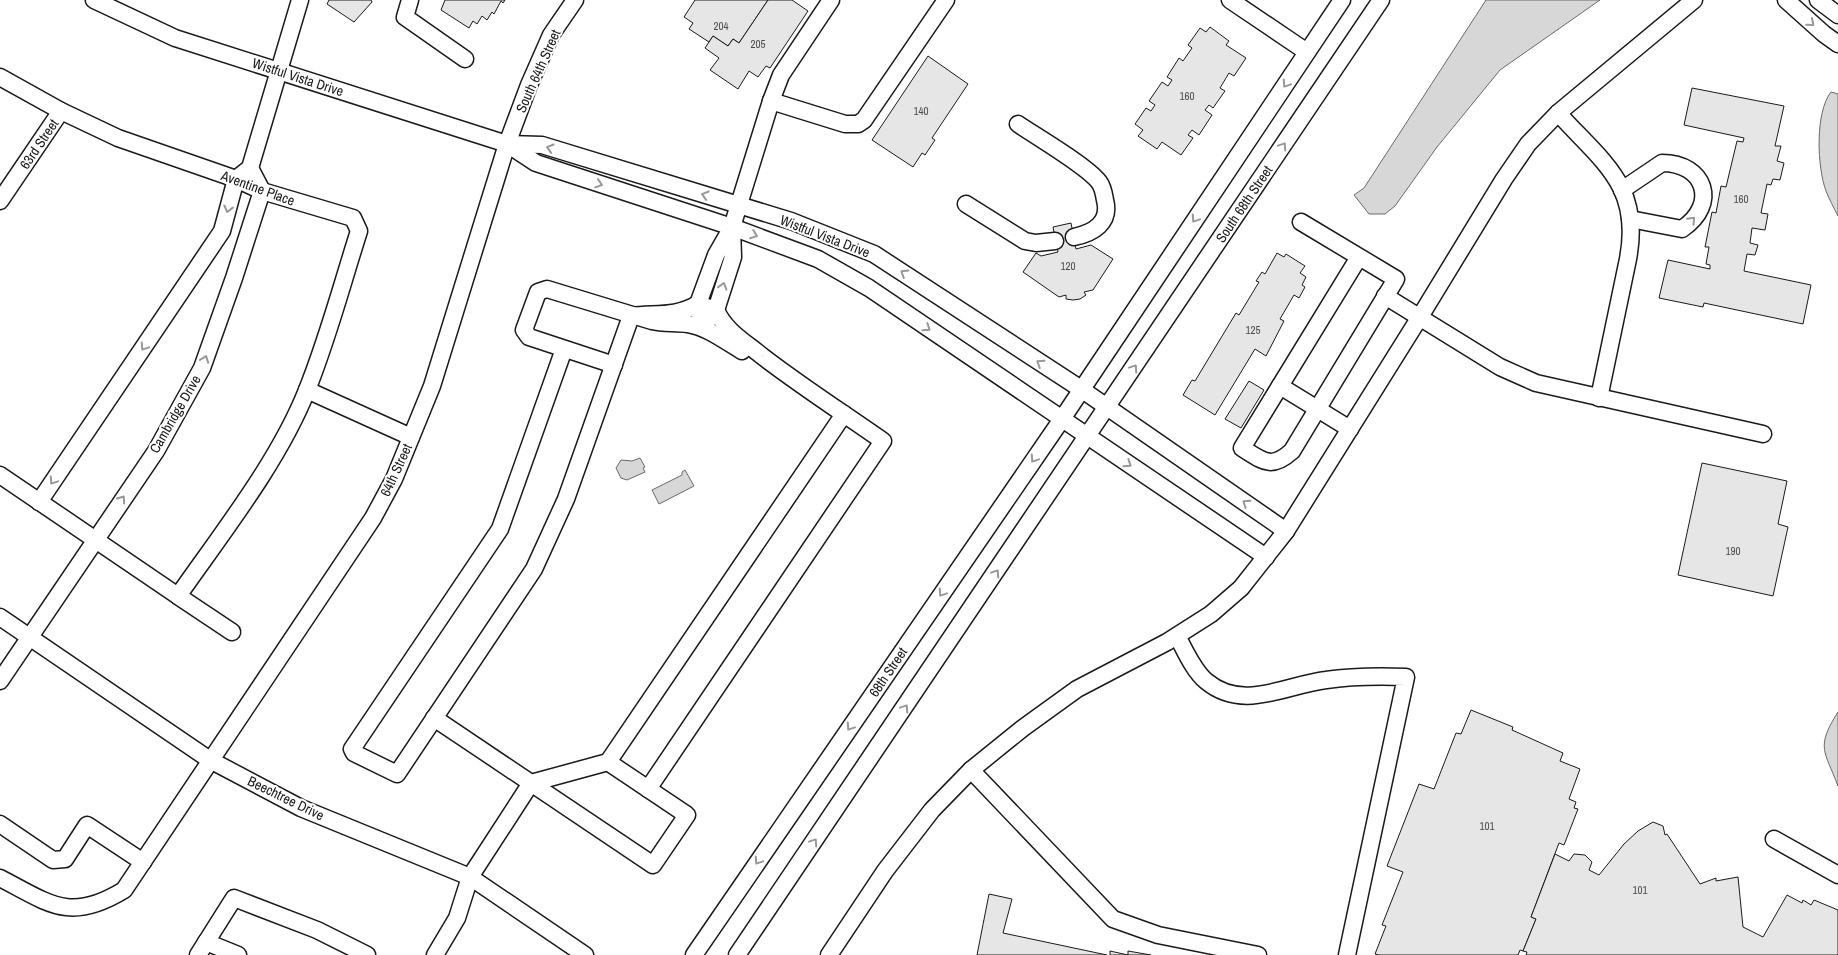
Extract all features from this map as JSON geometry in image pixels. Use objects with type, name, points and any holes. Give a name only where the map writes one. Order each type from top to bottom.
[{"type":"street","name":"Wistful Vista Drive","points":[[94,0],[175,38],[507,144],[536,163],[732,226],[818,259],[869,288],[1266,557]]},
{"type":"street","points":[[39,502],[222,231],[236,179],[250,168],[300,0]]},
{"type":"street","points":[[410,0],[405,17],[465,59]]},
{"type":"street","name":"South 64th Street","points":[[507,144],[550,35],[575,0]]},
{"type":"street","points":[[702,330],[698,304],[716,255],[732,226],[770,100],[781,75],[831,0]]},
{"type":"street","points":[[770,100],[845,124],[858,124],[864,120],[946,0]]},
{"type":"street","points":[[1230,0],[1307,52]]},
{"type":"street","points":[[1081,389],[1342,0]]},
{"type":"street","name":"South 68th Street","points":[[1107,408],[1381,0]]},
{"type":"street","points":[[829,955],[885,871],[920,826],[971,770],[1023,728],[1077,689],[1177,636],[1211,614],[1241,588],[1286,531],[1514,161],[1558,113],[1694,0]]},
{"type":"street","points":[[1786,0],[1838,44]]},
{"type":"street","points":[[1818,0],[1838,16]]},
{"type":"street","name":"Aventine Place","points":[[0,77],[61,111],[118,138],[236,179],[262,191],[353,218],[359,231],[307,390],[263,472],[178,596]]},
{"type":"street","name":"63rd Street","points":[[0,201],[61,111]]},
{"type":"street","points":[[1558,113],[1610,168],[1622,190],[1630,219],[1632,238],[1630,252],[1599,398]]},
{"type":"street","points":[[1018,124],[1090,174],[1102,188],[1108,208],[1106,218],[1091,233],[1074,237]]},
{"type":"street","name":"Wistful Vista Drive","points":[[507,144],[542,145],[824,233],[874,254],[1081,389],[1286,531]]},
{"type":"street","name":"64th Street","points":[[0,878],[56,906],[80,908],[102,903],[124,890],[373,518],[394,480],[432,386],[507,144]]},
{"type":"street","points":[[1622,190],[1662,163],[1671,163],[1690,170],[1702,185],[1704,193],[1703,206],[1693,221],[1682,229],[1630,219]]},
{"type":"street","points":[[250,168],[262,191]]},
{"type":"street","name":"Cambridge Drive","points":[[0,681],[156,451],[202,368],[262,191]]},
{"type":"street","points":[[966,204],[1024,241],[1036,243],[1055,241]]},
{"type":"street","points":[[1302,222],[1359,256],[1396,279],[1292,451],[1272,463],[1242,448],[1359,256]]},
{"type":"street","points":[[702,330],[716,310],[733,257],[732,226]]},
{"type":"street","points":[[614,365],[529,337],[524,330],[538,292],[547,289],[631,316],[664,324],[688,324],[713,334],[751,357],[780,369]]},
{"type":"street","points":[[1385,296],[1518,377],[1560,390],[1763,434]]},
{"type":"street","points":[[631,316],[672,315],[686,311],[698,304],[716,310],[721,321],[730,331],[780,369],[883,441],[648,789]]},
{"type":"street","points":[[564,349],[500,529],[352,749],[354,754],[397,774],[534,569],[566,499],[631,316]]},
{"type":"street","points":[[1280,386],[1350,429]]},
{"type":"street","name":"68th Street","points":[[694,955],[1081,389]]},
{"type":"street","points":[[307,390],[411,437]]},
{"type":"street","points":[[737,955],[1107,408]]},
{"type":"street","points":[[435,955],[457,918],[470,877],[531,783],[608,762],[844,414]]},
{"type":"street","points":[[0,475],[232,632]]},
{"type":"street","name":"Beechtree Drive","points":[[0,617],[210,760],[301,808],[470,877],[585,955]]},
{"type":"street","points":[[1177,636],[1197,672],[1206,681],[1233,695],[1256,697],[1324,680],[1370,676],[1406,677],[1347,955]]},
{"type":"street","points":[[434,718],[653,865],[687,815],[608,762]]},
{"type":"street","points":[[971,770],[1112,919],[1158,935],[1258,955]]},
{"type":"street","points":[[0,824],[53,860],[65,858],[87,825],[143,862]]},
{"type":"street","points":[[1774,839],[1838,875]]},
{"type":"street","points":[[238,955],[202,948],[234,898],[317,930],[367,955]]},
{"type":"shaded area","points":[[1486,0],[1600,0],[1500,70],[1437,147],[1395,206],[1385,214],[1369,214],[1354,195],[1364,188]]},
{"type":"shaded area","points":[[1831,92],[1838,94],[1838,216],[1826,191],[1819,154],[1822,113]]},
{"type":"shaded area","points":[[640,458],[645,467],[643,468],[645,472],[627,480],[621,478],[616,468],[621,460],[632,461]]},
{"type":"shaded area","points":[[685,470],[694,486],[659,504],[652,490],[682,475],[682,472]]},
{"type":"shaded area","points":[[1838,712],[1838,786],[1826,757],[1824,742],[1826,734]]},
{"type":"building","points":[[329,0],[371,0],[372,2],[354,22],[327,4]]},
{"type":"building","points":[[445,0],[505,0],[503,3],[501,1],[494,14],[492,12],[487,20],[482,16],[477,24],[473,21],[469,28],[441,10]]},
{"type":"building","points":[[695,0],[768,0],[739,43],[733,39],[728,46],[713,36],[709,42],[689,29],[693,23],[684,17]]},
{"type":"building","points":[[768,0],[792,0],[808,11],[770,68],[766,66],[758,77],[749,71],[738,89],[710,70],[719,58],[705,48],[713,36],[728,46],[733,39],[739,43]]},
{"type":"building","points":[[1210,27],[1229,41],[1226,45],[1246,58],[1234,76],[1229,73],[1220,88],[1225,91],[1213,108],[1209,105],[1205,110],[1212,115],[1199,135],[1192,130],[1188,135],[1193,138],[1181,155],[1162,142],[1157,149],[1138,136],[1143,130],[1135,124],[1146,108],[1151,111],[1155,105],[1149,101],[1162,82],[1168,86],[1172,80],[1167,77],[1179,58],[1183,61],[1192,48],[1188,45],[1200,28],[1206,32]]},
{"type":"building","points":[[928,56],[968,84],[932,138],[935,140],[925,155],[922,153],[913,167],[872,140]]},
{"type":"building","points":[[1692,88],[1784,106],[1775,146],[1781,146],[1777,161],[1784,163],[1780,180],[1773,179],[1771,185],[1767,184],[1761,213],[1768,214],[1765,230],[1752,228],[1750,243],[1758,245],[1755,255],[1747,254],[1744,271],[1811,285],[1803,324],[1704,303],[1703,307],[1659,298],[1668,260],[1710,269],[1710,265],[1706,264],[1709,247],[1705,247],[1712,212],[1716,213],[1721,186],[1726,187],[1737,141],[1743,142],[1744,138],[1684,125]]},
{"type":"building","points":[[1071,223],[1076,249],[1091,245],[1113,259],[1093,290],[1084,292],[1086,295],[1080,299],[1073,300],[1066,299],[1066,295],[1059,297],[1023,272],[1036,253],[1041,256],[1058,252],[1053,227]]},
{"type":"building","points":[[1277,253],[1284,257],[1286,254],[1305,266],[1300,273],[1306,277],[1302,285],[1305,287],[1299,298],[1294,295],[1280,319],[1284,321],[1266,356],[1255,349],[1215,415],[1183,395],[1192,380],[1195,381],[1236,313],[1239,315],[1259,282],[1256,281],[1262,272],[1265,274]]},
{"type":"building","points":[[1249,381],[1264,390],[1241,428],[1225,419]]},
{"type":"building","points":[[1702,463],[1787,481],[1778,524],[1788,527],[1773,596],[1678,575]]},
{"type":"building","points":[[1471,710],[1513,727],[1512,730],[1563,753],[1560,761],[1580,769],[1569,799],[1576,802],[1574,808],[1578,809],[1564,845],[1559,843],[1531,917],[1536,919],[1523,951],[1520,950],[1518,955],[1375,954],[1386,926],[1382,925],[1403,872],[1387,866],[1419,784],[1434,789],[1456,733],[1461,734]]},
{"type":"building","points":[[1653,822],[1663,826],[1665,835],[1667,834],[1700,884],[1716,878],[1716,881],[1738,877],[1743,927],[1763,937],[1787,895],[1802,903],[1803,900],[1811,905],[1814,900],[1838,910],[1838,955],[1526,955],[1527,952],[1523,951],[1536,919],[1531,917],[1555,854],[1569,861],[1574,854],[1585,855],[1592,862],[1589,870],[1599,875],[1624,844],[1638,831]]},
{"type":"building","points":[[989,894],[1012,899],[1003,933],[1107,955],[977,955]]},
{"type":"building","points":[[1110,951],[1128,955],[1110,955]]},
{"type":"building","points":[[1128,951],[1151,955],[1128,955]]}]
